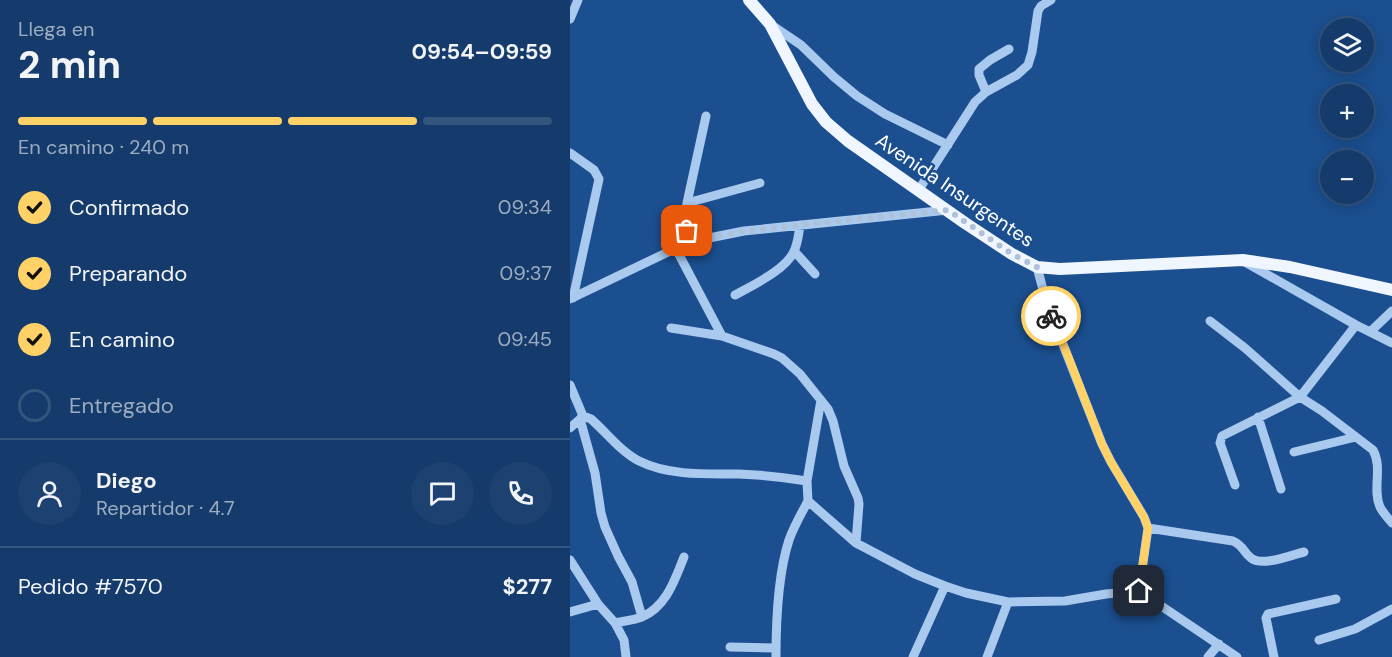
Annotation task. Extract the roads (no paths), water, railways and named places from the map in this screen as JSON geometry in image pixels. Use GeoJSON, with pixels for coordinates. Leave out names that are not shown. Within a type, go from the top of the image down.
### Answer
{"type":"FeatureCollection","features":[{"type":"Feature","properties":{"kind":"main road","name":"Avenida Insurgentes"},"geometry":{"type":"LineString","coordinates":[[749,0],[770,24],[802,87],[826,122],[848,141],[918,191],[1012,254],[1037,267],[1060,269],[1243,260],[1290,267],[1392,290]]}},
{"type":"Feature","properties":{"kind":"street"},"geometry":{"type":"LineString","coordinates":[[570,19],[578,0]]}},
{"type":"Feature","properties":{"kind":"street"},"geometry":{"type":"LineString","coordinates":[[918,191],[975,102],[986,92],[1017,75],[1028,64],[1038,11],[1041,6],[1051,0]]}},
{"type":"Feature","properties":{"kind":"street"},"geometry":{"type":"LineString","coordinates":[[770,24],[801,45],[857,96],[885,114],[948,145]]}},
{"type":"Feature","properties":{"kind":"street"},"geometry":{"type":"LineString","coordinates":[[986,92],[979,69],[1009,49]]}},
{"type":"Feature","properties":{"kind":"street"},"geometry":{"type":"LineString","coordinates":[[689,242],[686,224],[687,203],[706,116]]}},
{"type":"Feature","properties":{"kind":"street"},"geometry":{"type":"LineString","coordinates":[[570,153],[594,170],[599,179],[571,298]]}},
{"type":"Feature","properties":{"kind":"street"},"geometry":{"type":"LineString","coordinates":[[687,203],[760,183]]}},
{"type":"Feature","properties":{"kind":"street"},"geometry":{"type":"LineString","coordinates":[[571,298],[689,242],[744,231],[948,210]]}},
{"type":"Feature","properties":{"kind":"street"},"geometry":{"type":"LineString","coordinates":[[735,295],[771,275],[795,252],[800,225]]}},
{"type":"Feature","properties":{"kind":"street"},"geometry":{"type":"LineString","coordinates":[[675,247],[722,336]]}},
{"type":"Feature","properties":{"kind":"street"},"geometry":{"type":"LineString","coordinates":[[795,252],[814,274]]}},
{"type":"Feature","properties":{"kind":"street"},"geometry":{"type":"LineString","coordinates":[[1243,260],[1392,343]]}},
{"type":"Feature","properties":{"kind":"street"},"geometry":{"type":"LineString","coordinates":[[1037,267],[1046,301],[1102,444],[1148,528],[1139,591]]}},
{"type":"Feature","properties":{"kind":"street"},"geometry":{"type":"LineString","coordinates":[[1370,332],[1392,311]]}},
{"type":"Feature","properties":{"kind":"street"},"geometry":{"type":"LineString","coordinates":[[1210,321],[1264,363],[1300,397],[1373,450],[1377,457],[1378,500],[1381,509],[1392,523]]}},
{"type":"Feature","properties":{"kind":"street"},"geometry":{"type":"LineString","coordinates":[[1235,485],[1220,442],[1224,434],[1300,397],[1356,325]]}},
{"type":"Feature","properties":{"kind":"street"},"geometry":{"type":"LineString","coordinates":[[671,328],[722,336],[774,354],[800,374],[828,409],[833,421],[844,466],[858,498],[856,543]]}},
{"type":"Feature","properties":{"kind":"street"},"geometry":{"type":"LineString","coordinates":[[570,385],[582,417],[605,527],[632,582],[642,617]]}},
{"type":"Feature","properties":{"kind":"street"},"geometry":{"type":"LineString","coordinates":[[730,647],[776,653],[783,560],[808,501],[807,481],[821,400]]}},
{"type":"Feature","properties":{"kind":"street"},"geometry":{"type":"LineString","coordinates":[[582,417],[594,422],[631,456],[651,466],[694,474],[768,476],[807,481]]}},
{"type":"Feature","properties":{"kind":"street"},"geometry":{"type":"LineString","coordinates":[[570,428],[582,417]]}},
{"type":"Feature","properties":{"kind":"street"},"geometry":{"type":"LineString","coordinates":[[1258,417],[1281,489]]}},
{"type":"Feature","properties":{"kind":"street"},"geometry":{"type":"LineString","coordinates":[[1294,452],[1356,437]]}},
{"type":"Feature","properties":{"kind":"street"},"geometry":{"type":"LineString","coordinates":[[808,501],[856,543],[915,574],[945,586],[974,596],[1008,602],[1065,601],[1139,591],[1237,657]]}},
{"type":"Feature","properties":{"kind":"street"},"geometry":{"type":"LineString","coordinates":[[1148,528],[1233,541],[1240,544],[1250,558],[1258,561],[1268,561],[1304,552]]}},
{"type":"Feature","properties":{"kind":"street"},"geometry":{"type":"LineString","coordinates":[[615,623],[642,617],[655,609],[670,591],[684,556]]}},
{"type":"Feature","properties":{"kind":"street"},"geometry":{"type":"LineString","coordinates":[[570,560],[598,604],[615,623],[624,640],[626,657]]}},
{"type":"Feature","properties":{"kind":"street"},"geometry":{"type":"LineString","coordinates":[[913,657],[945,586]]}},
{"type":"Feature","properties":{"kind":"street"},"geometry":{"type":"LineString","coordinates":[[1274,657],[1266,618],[1268,614],[1336,599]]}},
{"type":"Feature","properties":{"kind":"street"},"geometry":{"type":"LineString","coordinates":[[987,657],[1008,602]]}},
{"type":"Feature","properties":{"kind":"street"},"geometry":{"type":"LineString","coordinates":[[570,612],[598,604]]}},
{"type":"Feature","properties":{"kind":"street"},"geometry":{"type":"LineString","coordinates":[[1319,640],[1355,628],[1392,609]]}},
{"type":"Feature","properties":{"kind":"street"},"geometry":{"type":"LineString","coordinates":[[1208,657],[1219,644]]}}]}
